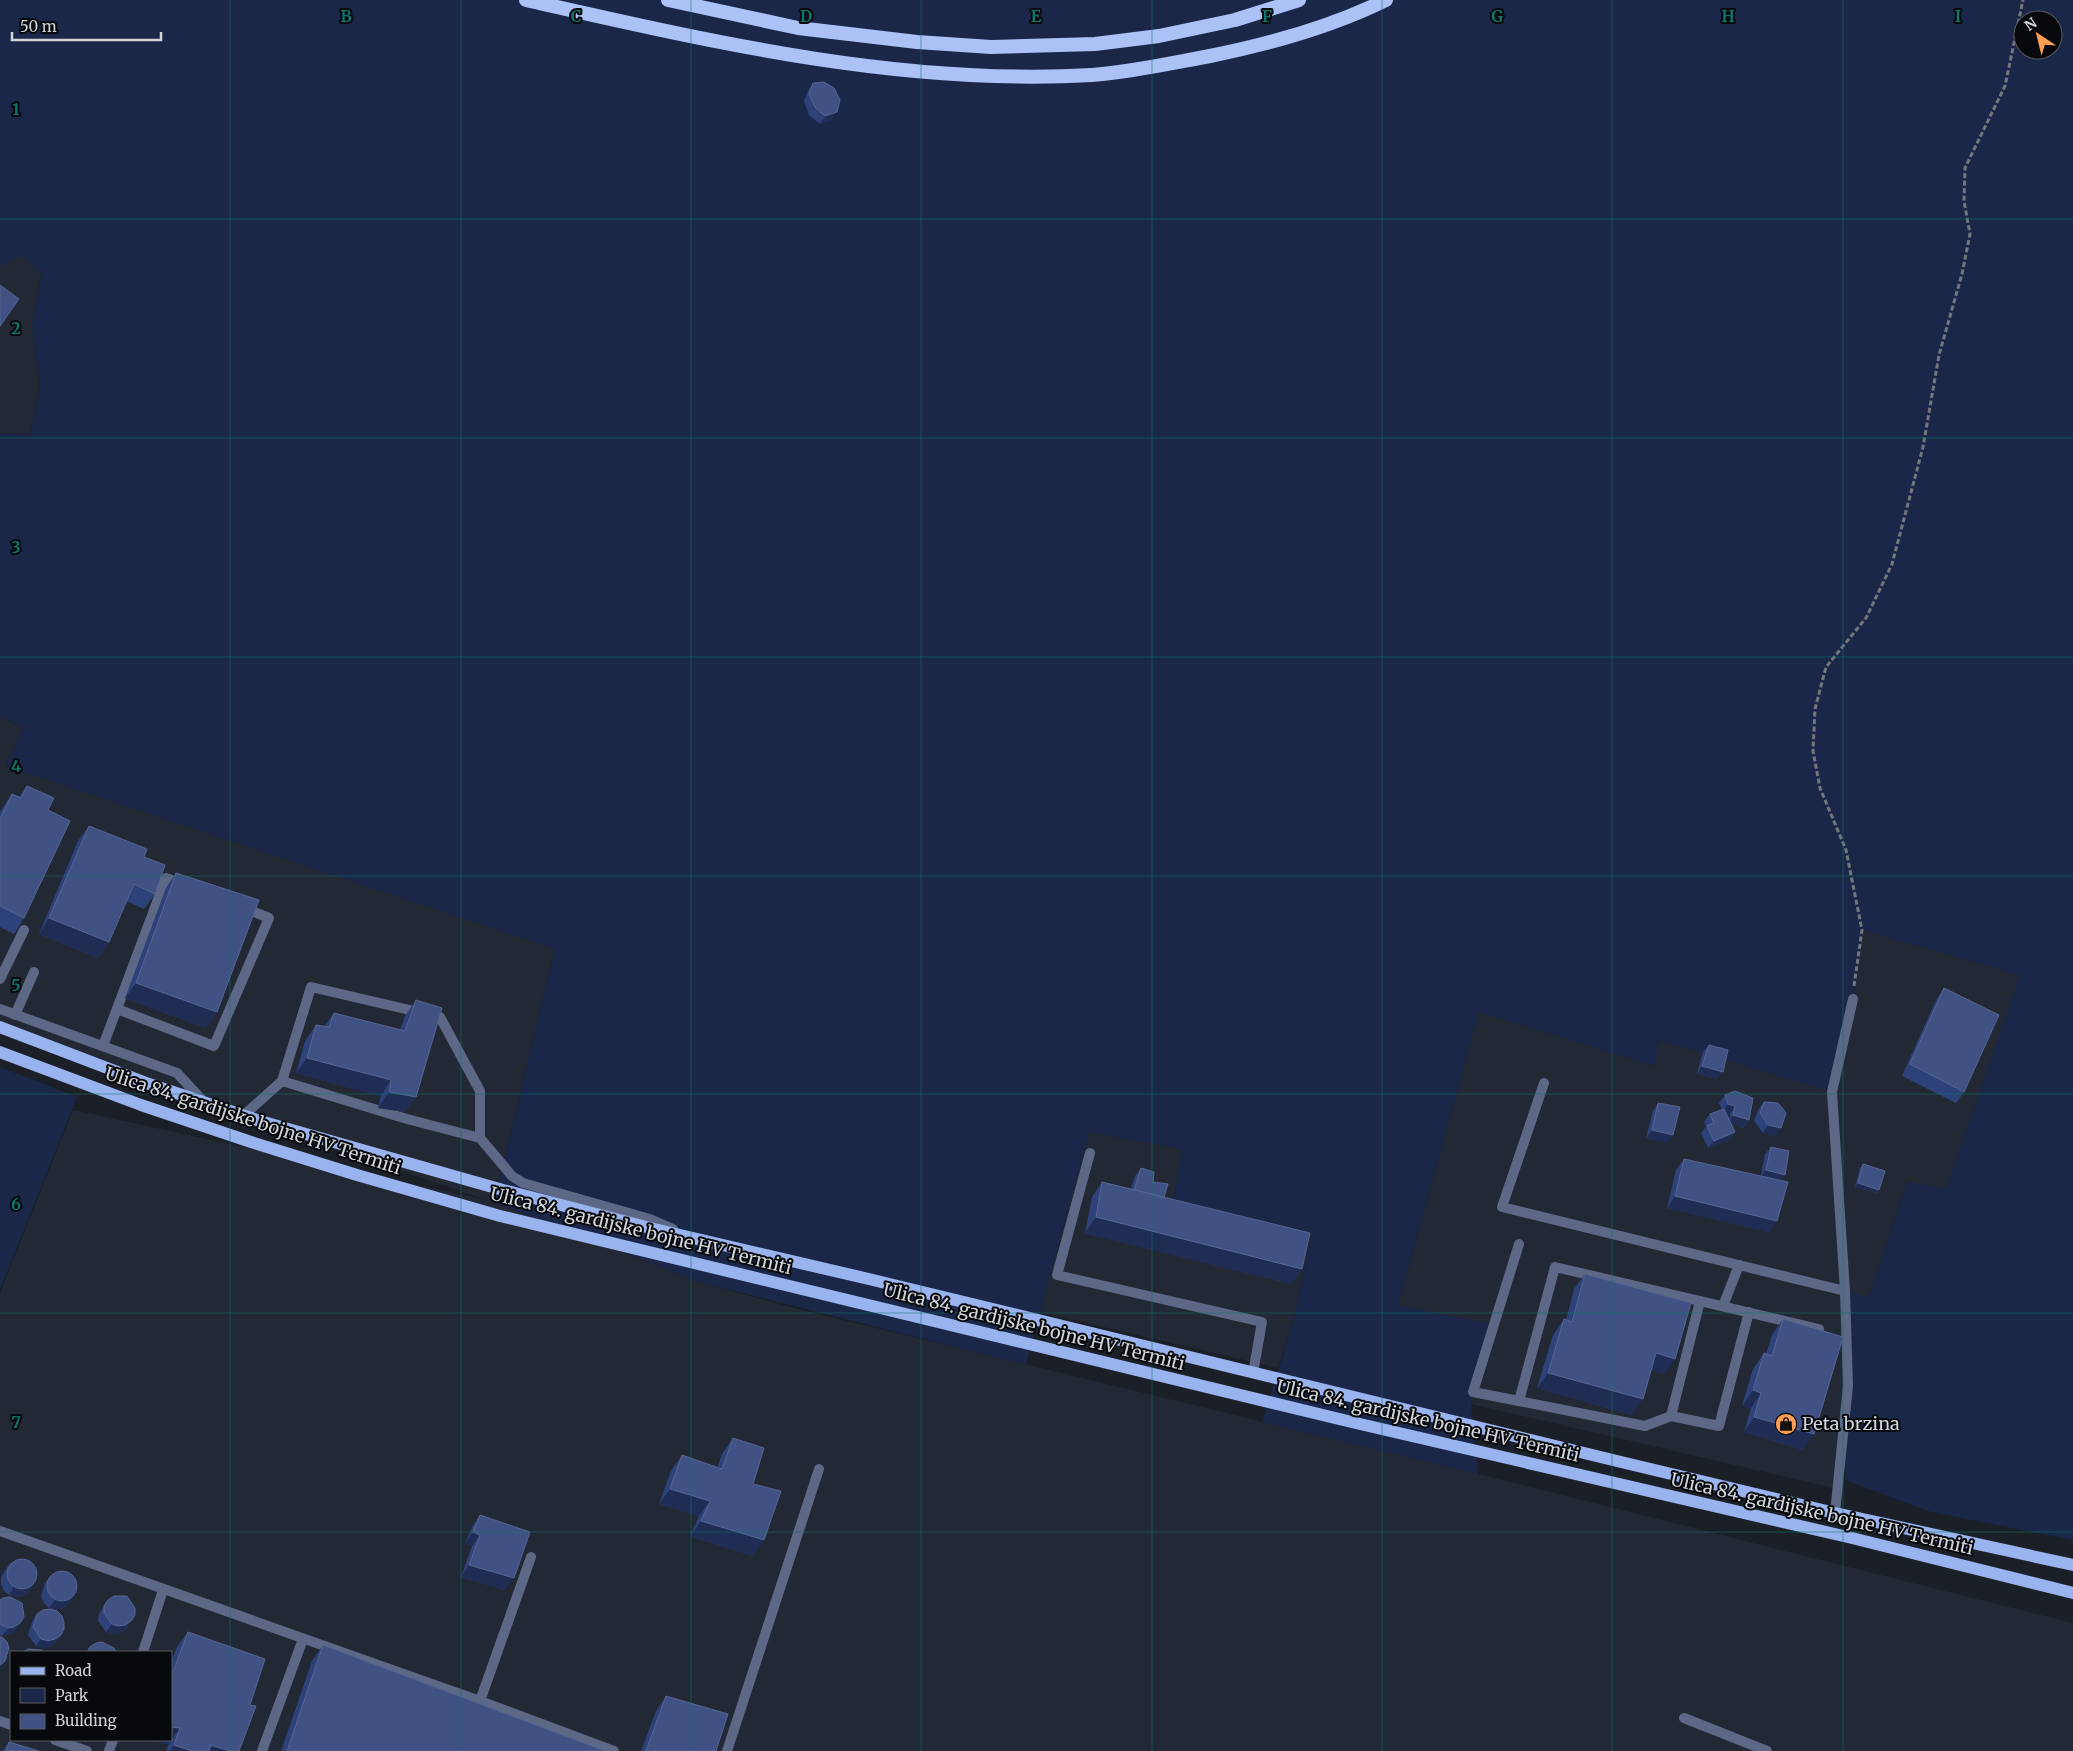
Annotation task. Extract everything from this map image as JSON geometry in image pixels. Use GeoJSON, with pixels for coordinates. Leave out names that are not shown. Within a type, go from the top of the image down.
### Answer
{"type":"FeatureCollection","features":[{"type":"Feature","properties":{"kind":"highway"},"geometry":{"type":"LineString","coordinates":[[526,0],[682,36],[788,56],[894,70],[1002,77],[1094,75],[1161,66],[1260,45],[1326,24],[1386,0]]}},
{"type":"Feature","properties":{"kind":"highway"},"geometry":{"type":"LineString","coordinates":[[668,0],[798,28],[917,42],[991,47],[1095,44],[1159,36],[1235,20],[1299,0]]}},
{"type":"Feature","properties":{"kind":"main road","name":"Ulica 84. gardijske bojne HV Termiti"},"geometry":{"type":"LineString","coordinates":[[0,1028],[149,1084],[243,1116],[359,1151],[503,1190],[692,1238],[1835,1513],[2073,1565]]}},
{"type":"Feature","properties":{"kind":"main road","name":"Ulica 84. gardijske bojne HV Termiti"},"geometry":{"type":"LineString","coordinates":[[0,1052],[141,1105],[251,1142],[500,1216],[1360,1424],[1852,1538],[2073,1593]]}},
{"type":"Feature","properties":{"kind":"street"},"geometry":{"type":"LineString","coordinates":[[103,1046],[166,878],[192,888]]}},
{"type":"Feature","properties":{"kind":"street"},"geometry":{"type":"LineString","coordinates":[[117,1009],[214,1046],[269,918],[235,904]]}},
{"type":"Feature","properties":{"kind":"street"},"geometry":{"type":"LineString","coordinates":[[0,979],[24,930]]}},
{"type":"Feature","properties":{"kind":"street"},"geometry":{"type":"LineString","coordinates":[[15,1015],[34,972]]}},
{"type":"Feature","properties":{"kind":"street"},"geometry":{"type":"LineString","coordinates":[[243,1116],[282,1081],[311,987],[440,1017],[480,1091],[480,1138]]}},
{"type":"Feature","properties":{"kind":"street"},"geometry":{"type":"LineString","coordinates":[[1835,1513],[1848,1386],[1845,1291],[1832,1092],[1853,999]]}},
{"type":"Feature","properties":{"kind":"street"},"geometry":{"type":"LineString","coordinates":[[0,1009],[177,1073],[204,1103]]}},
{"type":"Feature","properties":{"kind":"street"},"geometry":{"type":"LineString","coordinates":[[282,1081],[480,1138],[512,1176],[523,1182],[650,1219],[692,1238]]}},
{"type":"Feature","properties":{"kind":"street"},"geometry":{"type":"LineString","coordinates":[[1544,1082],[1502,1207],[1845,1291]]}},
{"type":"Feature","properties":{"kind":"street"},"geometry":{"type":"LineString","coordinates":[[1090,1153],[1057,1275],[1262,1322],[1253,1373]]}},
{"type":"Feature","properties":{"kind":"street"},"geometry":{"type":"LineString","coordinates":[[1519,1244],[1473,1392],[1645,1426],[1671,1416],[1719,1426],[1749,1312]]}},
{"type":"Feature","properties":{"kind":"street"},"geometry":{"type":"LineString","coordinates":[[1722,1306],[1739,1265]]}},
{"type":"Feature","properties":{"kind":"street"},"geometry":{"type":"LineString","coordinates":[[1519,1401],[1555,1267],[1819,1329]]}},
{"type":"Feature","properties":{"kind":"street"},"geometry":{"type":"LineString","coordinates":[[1671,1416],[1700,1300]]}},
{"type":"Feature","properties":{"kind":"street"},"geometry":{"type":"LineString","coordinates":[[727,1751],[819,1470]]}},
{"type":"Feature","properties":{"kind":"street"},"geometry":{"type":"LineString","coordinates":[[0,1531],[480,1701],[614,1751]]}},
{"type":"Feature","properties":{"kind":"street"},"geometry":{"type":"LineString","coordinates":[[480,1701],[531,1557]]}},
{"type":"Feature","properties":{"kind":"street"},"geometry":{"type":"LineString","coordinates":[[142,1651],[164,1590]]}},
{"type":"Feature","properties":{"kind":"street"},"geometry":{"type":"LineString","coordinates":[[262,1751],[302,1639]]}},
{"type":"Feature","properties":{"kind":"street"},"geometry":{"type":"LineString","coordinates":[[1684,1718],[1767,1751]]}},
{"type":"Feature","properties":{"kind":"street"},"geometry":{"type":"LineString","coordinates":[[58,1741],[87,1751]]}},
{"type":"Feature","properties":{"kind":"path"},"geometry":{"type":"LineString","coordinates":[[1853,999],[1862,930],[1846,850],[1820,788],[1813,751],[1815,708],[1826,667],[1866,618],[1892,564],[1923,447],[1939,355],[1962,274],[1970,234],[1964,201],[1965,168],[2005,86],[2022,0]]}},
{"type":"Feature","properties":{"kind":"shaded area"},"geometry":{"type":"Polygon","coordinates":[[[22,255],[41,274],[32,327],[40,386],[30,435],[0,433],[0,266],[22,255]]]}},
{"type":"Feature","properties":{"kind":"shaded area"},"geometry":{"type":"Polygon","coordinates":[[[0,716],[23,728],[6,766],[555,949],[494,1202],[699,1282],[798,1309],[1478,1474],[2073,1623],[2073,1751],[0,1751],[0,1293],[73,1110],[487,1200],[0,1035],[0,716]]]}},
{"type":"Feature","properties":{"kind":"shaded area"},"geometry":{"type":"Polygon","coordinates":[[[1862,930],[2021,975],[1946,1190],[1907,1182],[1869,1298],[1845,1291],[1848,1386],[1838,1489],[1471,1404],[1489,1325],[1398,1305],[1479,1011],[1654,1066],[1659,1040],[1723,1058],[1853,999],[1862,930]]]}},
{"type":"Feature","properties":{"kind":"shaded area"},"geometry":{"type":"Polygon","coordinates":[[[1089,1132],[1183,1149],[1173,1202],[1312,1233],[1294,1319],[1278,1368],[1040,1312],[1089,1132]]]}},
{"type":"Feature","properties":{"kind":"green space"},"geometry":{"type":"Polygon","coordinates":[[[0,0],[2073,0],[2073,1540],[1931,1512],[1845,1480],[1848,1386],[1845,1291],[1869,1297],[1907,1182],[1946,1189],[2020,975],[1862,930],[1853,999],[1832,1092],[1659,1040],[1655,1066],[1479,1012],[1398,1305],[1489,1324],[1471,1404],[1478,1474],[1262,1422],[1294,1319],[1312,1234],[1173,1202],[1182,1149],[1089,1132],[1026,1365],[699,1282],[494,1202],[555,949],[6,766],[23,728],[0,716],[0,433],[30,435],[40,386],[32,327],[41,274],[22,255],[0,266],[0,0]]]}},
{"type":"Feature","properties":{"kind":"green space"},"geometry":{"type":"Polygon","coordinates":[[[0,1067],[77,1097],[0,1290],[0,1067]]]}},
{"type":"Feature","properties":{"kind":"building"},"geometry":{"type":"Polygon","coordinates":[[[824,82],[834,88],[840,100],[837,112],[825,116],[815,107],[809,94],[813,83],[824,82]]]}},
{"type":"Feature","properties":{"kind":"building"},"geometry":{"type":"Polygon","coordinates":[[[0,285],[19,299],[0,326],[0,285]]]}},
{"type":"Feature","properties":{"kind":"building"},"geometry":{"type":"Polygon","coordinates":[[[27,786],[54,798],[48,810],[70,821],[24,918],[0,906],[0,819],[12,794],[21,798],[27,786]]]}},
{"type":"Feature","properties":{"kind":"building"},"geometry":{"type":"Polygon","coordinates":[[[89,826],[147,849],[144,857],[165,865],[155,894],[134,884],[109,942],[49,918],[89,826]]]}},
{"type":"Feature","properties":{"kind":"building"},"geometry":{"type":"Polygon","coordinates":[[[176,873],[259,900],[217,1012],[136,983],[176,873]]]}},
{"type":"Feature","properties":{"kind":"building"},"geometry":{"type":"Polygon","coordinates":[[[1944,988],[1999,1015],[1964,1092],[1910,1064],[1944,988]]]}},
{"type":"Feature","properties":{"kind":"building"},"geometry":{"type":"Polygon","coordinates":[[[416,1000],[442,1008],[416,1097],[389,1092],[391,1080],[307,1058],[316,1025],[329,1027],[334,1013],[405,1031],[416,1000]]]}},
{"type":"Feature","properties":{"kind":"building"},"geometry":{"type":"Polygon","coordinates":[[[1709,1045],[1728,1050],[1723,1072],[1702,1066],[1709,1045]]]}},
{"type":"Feature","properties":{"kind":"building"},"geometry":{"type":"Polygon","coordinates":[[[1735,1091],[1753,1098],[1749,1120],[1733,1115],[1735,1106],[1728,1104],[1725,1095],[1735,1091]]]}},
{"type":"Feature","properties":{"kind":"building"},"geometry":{"type":"Polygon","coordinates":[[[1764,1102],[1778,1103],[1786,1113],[1781,1128],[1768,1125],[1760,1113],[1764,1102]]]}},
{"type":"Feature","properties":{"kind":"building"},"geometry":{"type":"Polygon","coordinates":[[[1658,1103],[1680,1107],[1673,1135],[1652,1130],[1658,1103]]]}},
{"type":"Feature","properties":{"kind":"building"},"geometry":{"type":"Polygon","coordinates":[[[1724,1109],[1735,1132],[1714,1141],[1707,1126],[1714,1123],[1710,1114],[1724,1109]]]}},
{"type":"Feature","properties":{"kind":"building"},"geometry":{"type":"Polygon","coordinates":[[[1771,1147],[1789,1151],[1785,1175],[1766,1170],[1771,1147]]]}},
{"type":"Feature","properties":{"kind":"building"},"geometry":{"type":"Polygon","coordinates":[[[1684,1159],[1788,1182],[1777,1221],[1675,1196],[1684,1159]]]}},
{"type":"Feature","properties":{"kind":"building"},"geometry":{"type":"Polygon","coordinates":[[[1863,1164],[1885,1171],[1879,1190],[1858,1183],[1863,1164]]]}},
{"type":"Feature","properties":{"kind":"building"},"geometry":{"type":"Polygon","coordinates":[[[1141,1168],[1154,1172],[1153,1182],[1168,1184],[1164,1197],[1134,1190],[1141,1168]]]}},
{"type":"Feature","properties":{"kind":"building"},"geometry":{"type":"Polygon","coordinates":[[[1102,1182],[1310,1233],[1302,1269],[1096,1217],[1102,1182]]]}},
{"type":"Feature","properties":{"kind":"building"},"geometry":{"type":"Polygon","coordinates":[[[1585,1274],[1691,1303],[1675,1359],[1656,1353],[1643,1399],[1548,1373],[1564,1319],[1572,1322],[1585,1274]]]}},
{"type":"Feature","properties":{"kind":"building"},"geometry":{"type":"Polygon","coordinates":[[[1783,1319],[1843,1337],[1814,1434],[1754,1417],[1761,1393],[1753,1390],[1764,1353],[1772,1356],[1783,1319]]]}},
{"type":"Feature","properties":{"kind":"building"},"geometry":{"type":"Polygon","coordinates":[[[733,1438],[764,1448],[753,1484],[781,1491],[764,1540],[701,1521],[710,1501],[670,1489],[682,1455],[722,1469],[733,1438]]]}},
{"type":"Feature","properties":{"kind":"building"},"geometry":{"type":"Polygon","coordinates":[[[480,1515],[530,1532],[514,1578],[469,1565],[480,1535],[473,1532],[480,1515]]]}},
{"type":"Feature","properties":{"kind":"building"},"geometry":{"type":"Polygon","coordinates":[[[22,1559],[33,1563],[37,1574],[33,1585],[22,1589],[11,1585],[7,1574],[11,1563],[22,1559]]]}},
{"type":"Feature","properties":{"kind":"building"},"geometry":{"type":"Polygon","coordinates":[[[62,1571],[73,1575],[77,1586],[73,1597],[62,1601],[51,1597],[47,1586],[51,1575],[62,1571]]]}},
{"type":"Feature","properties":{"kind":"building"},"geometry":{"type":"Polygon","coordinates":[[[114,1596],[127,1596],[135,1608],[135,1615],[125,1625],[118,1626],[112,1624],[104,1613],[104,1606],[114,1596]]]}},
{"type":"Feature","properties":{"kind":"building"},"geometry":{"type":"Polygon","coordinates":[[[10,1597],[22,1603],[24,1617],[20,1623],[8,1628],[0,1624],[0,1600],[10,1597]]]}},
{"type":"Feature","properties":{"kind":"building"},"geometry":{"type":"Polygon","coordinates":[[[43,1610],[57,1611],[62,1616],[64,1629],[61,1635],[48,1641],[41,1639],[33,1627],[37,1614],[43,1610]]]}},
{"type":"Feature","properties":{"kind":"building"},"geometry":{"type":"Polygon","coordinates":[[[188,1632],[265,1659],[250,1705],[256,1706],[239,1751],[230,1751],[211,1745],[209,1751],[192,1751],[174,1745],[180,1728],[172,1727],[172,1674],[188,1632]]]}},
{"type":"Feature","properties":{"kind":"building"},"geometry":{"type":"Polygon","coordinates":[[[0,1637],[7,1642],[9,1648],[5,1661],[0,1665],[0,1637]]]}},
{"type":"Feature","properties":{"kind":"building"},"geometry":{"type":"Polygon","coordinates":[[[102,1642],[114,1648],[116,1651],[88,1651],[96,1643],[102,1642]]]}},
{"type":"Feature","properties":{"kind":"building"},"geometry":{"type":"Polygon","coordinates":[[[323,1645],[605,1751],[287,1751],[323,1645]]]}},
{"type":"Feature","properties":{"kind":"building"},"geometry":{"type":"Polygon","coordinates":[[[28,1649],[43,1651],[25,1651],[28,1649]]]}},
{"type":"Feature","properties":{"kind":"building"},"geometry":{"type":"Polygon","coordinates":[[[666,1696],[728,1714],[716,1751],[646,1751],[666,1696]]]}},
{"type":"Feature","properties":{"kind":"building"},"geometry":{"type":"Polygon","coordinates":[[[9,1742],[39,1751],[6,1751],[9,1742]]]}},
{"type":"Feature","properties":{"kind":"place","name":"Peta brzina"},"geometry":{"type":"Point","coordinates":[1786,1424]}}]}
